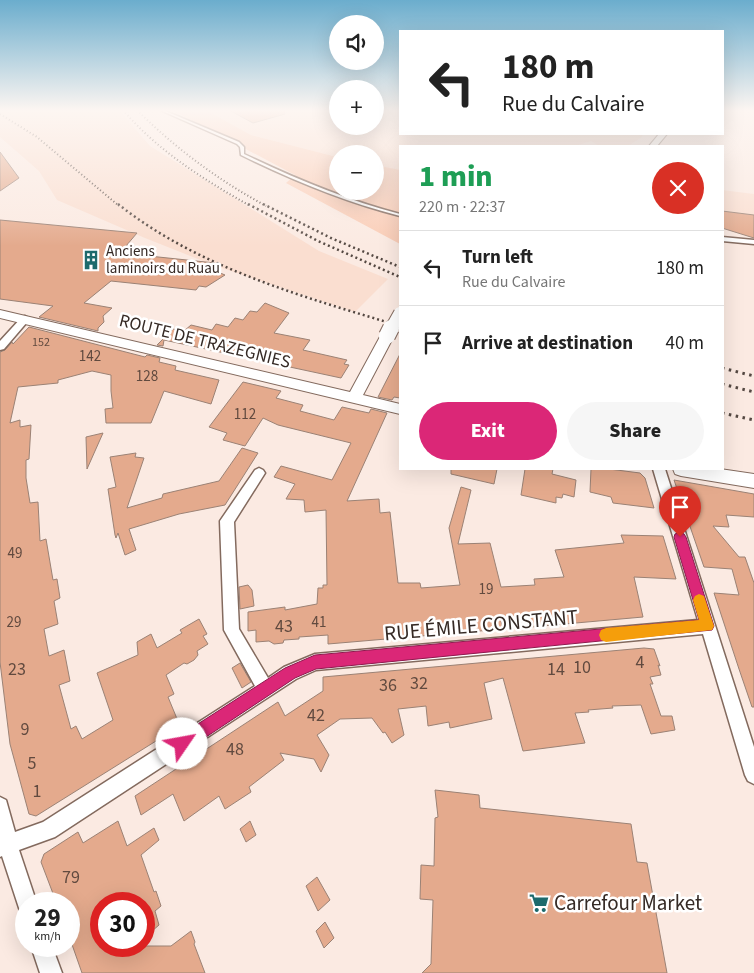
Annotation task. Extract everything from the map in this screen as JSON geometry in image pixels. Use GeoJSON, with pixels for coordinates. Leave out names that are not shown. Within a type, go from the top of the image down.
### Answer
{"type":"FeatureCollection","features":[{"type":"Feature","properties":{"kind":"main road","name":"ROUTE DE TRAZEGNIES"},"geometry":{"type":"LineString","coordinates":[[0,314],[399,409]]}},
{"type":"Feature","properties":{"kind":"main road"},"geometry":{"type":"LineString","coordinates":[[354,398],[399,315]]}},
{"type":"Feature","properties":{"kind":"main road"},"geometry":{"type":"LineString","coordinates":[[687,470],[754,481]]}},
{"type":"Feature","properties":{"kind":"street"},"geometry":{"type":"LineString","coordinates":[[724,239],[754,242]]}},
{"type":"Feature","properties":{"kind":"street"},"geometry":{"type":"LineString","coordinates":[[0,347],[25,319]]}},
{"type":"Feature","properties":{"kind":"street"},"geometry":{"type":"LineString","coordinates":[[659,470],[754,775]]}},
{"type":"Feature","properties":{"kind":"street"},"geometry":{"type":"LineString","coordinates":[[259,473],[226,521],[232,630],[266,690]]}},
{"type":"Feature","properties":{"kind":"street","name":"RUE ÉMILE CONSTANT"},"geometry":{"type":"LineString","coordinates":[[4,846],[48,830],[290,673],[315,662],[707,626]]}},
{"type":"Feature","properties":{"kind":"street"},"geometry":{"type":"LineString","coordinates":[[0,806],[4,846],[22,892]]}},
{"type":"Feature","properties":{"kind":"street"},"geometry":{"type":"LineString","coordinates":[[46,957],[51,973]]}},
{"type":"Feature","properties":{"kind":"lane"},"geometry":{"type":"LineString","coordinates":[[245,155],[296,180],[354,202],[399,215]]}},
{"type":"Feature","properties":{"kind":"shaded area"},"geometry":{"type":"Polygon","coordinates":[[[21,155],[165,155],[319,251],[388,279],[355,312],[213,265],[57,200],[39,171],[21,155]]]}},
{"type":"Feature","properties":{"kind":"shaded area"},"geometry":{"type":"Polygon","coordinates":[[[258,155],[329,155],[329,200],[384,200],[384,167],[399,170],[399,243],[286,183],[295,175],[258,155]]]}},
{"type":"Feature","properties":{"kind":"shaded area"},"geometry":{"type":"Polygon","coordinates":[[[384,155],[399,155],[399,171],[384,167],[384,155]]]}},
{"type":"Feature","properties":{"kind":"shaded area"},"geometry":{"type":"Polygon","coordinates":[[[724,190],[754,194],[754,224],[724,220],[724,190]]]}},
{"type":"Feature","properties":{"kind":"building"},"geometry":{"type":"Polygon","coordinates":[[[0,155],[2,155],[19,178],[0,191],[0,155]]]}},
{"type":"Feature","properties":{"kind":"building"},"geometry":{"type":"Polygon","coordinates":[[[724,211],[754,215],[754,238],[724,229],[724,211]]]}},
{"type":"Feature","properties":{"kind":"building","name":"Anciens laminoirs du Ruau"},"geometry":{"type":"Polygon","coordinates":[[[0,220],[137,233],[126,246],[155,249],[149,256],[215,263],[211,269],[225,275],[206,287],[199,286],[196,290],[111,281],[84,303],[112,308],[103,316],[104,322],[98,328],[98,331],[39,317],[53,306],[0,299],[0,220]]]}},
{"type":"Feature","properties":{"kind":"building"},"geometry":{"type":"Polygon","coordinates":[[[265,303],[289,313],[274,333],[310,340],[303,350],[347,360],[344,364],[349,365],[341,378],[164,340],[163,346],[157,345],[173,329],[184,331],[191,325],[212,330],[216,324],[228,327],[235,318],[243,320],[250,311],[257,312],[265,303]]]}},
{"type":"Feature","properties":{"kind":"building"},"geometry":{"type":"Polygon","coordinates":[[[29,327],[145,357],[147,355],[160,358],[159,362],[176,366],[175,370],[219,380],[211,404],[164,391],[151,423],[106,423],[105,409],[113,408],[111,375],[92,371],[58,380],[58,383],[18,387],[10,423],[20,420],[20,427],[31,425],[29,459],[26,460],[26,478],[30,503],[38,502],[40,541],[46,539],[53,580],[57,579],[60,598],[54,601],[58,624],[44,629],[49,656],[64,650],[70,681],[59,685],[71,729],[76,726],[82,739],[113,720],[97,673],[138,655],[137,642],[151,634],[157,648],[182,633],[180,630],[199,619],[207,634],[203,636],[208,644],[197,651],[198,655],[194,660],[187,664],[184,663],[166,675],[174,694],[168,697],[180,726],[36,816],[29,814],[10,744],[0,662],[0,352],[5,350],[12,342],[13,344],[29,327]]]}},
{"type":"Feature","properties":{"kind":"building"},"geometry":{"type":"Polygon","coordinates":[[[399,356],[399,398],[394,397],[392,400],[378,397],[399,356]]]}},
{"type":"Feature","properties":{"kind":"building"},"geometry":{"type":"Polygon","coordinates":[[[243,382],[281,391],[276,398],[303,405],[300,411],[334,420],[342,407],[369,413],[371,409],[387,413],[347,501],[379,499],[380,513],[390,512],[398,583],[420,583],[421,588],[460,585],[449,528],[461,487],[471,490],[458,544],[490,543],[501,587],[535,585],[534,579],[564,577],[555,550],[624,543],[621,535],[663,536],[676,579],[634,577],[643,617],[531,627],[529,619],[501,621],[503,629],[328,644],[328,635],[299,637],[299,639],[284,640],[283,643],[274,644],[269,641],[256,642],[256,630],[248,631],[248,612],[285,607],[285,610],[317,604],[318,588],[323,588],[323,585],[327,585],[326,510],[305,512],[304,500],[286,499],[295,484],[274,477],[281,466],[332,480],[351,443],[278,425],[263,418],[245,446],[223,440],[227,433],[209,427],[243,382]]]}},
{"type":"Feature","properties":{"kind":"building"},"geometry":{"type":"Polygon","coordinates":[[[103,433],[87,469],[86,437],[103,433]]]}},
{"type":"Feature","properties":{"kind":"building"},"geometry":{"type":"Polygon","coordinates":[[[242,448],[258,453],[225,505],[179,514],[129,529],[136,550],[125,555],[118,533],[116,538],[115,535],[108,489],[116,487],[110,457],[136,453],[135,457],[144,458],[127,508],[162,498],[163,494],[219,481],[242,448]]]}},
{"type":"Feature","properties":{"kind":"building"},"geometry":{"type":"Polygon","coordinates":[[[451,470],[497,470],[494,484],[451,474],[451,470]]]}},
{"type":"Feature","properties":{"kind":"building"},"geometry":{"type":"Polygon","coordinates":[[[525,470],[553,470],[552,474],[576,480],[574,497],[563,494],[562,498],[556,497],[556,503],[521,495],[525,470]]]}},
{"type":"Feature","properties":{"kind":"building"},"geometry":{"type":"Polygon","coordinates":[[[591,470],[617,470],[640,473],[645,478],[654,508],[613,503],[611,497],[590,492],[591,470]]]}},
{"type":"Feature","properties":{"kind":"building"},"geometry":{"type":"Polygon","coordinates":[[[674,480],[754,494],[754,517],[726,515],[729,527],[713,526],[739,557],[745,557],[754,583],[754,707],[752,707],[714,593],[739,595],[732,569],[704,567],[674,480]]]}},
{"type":"Feature","properties":{"kind":"building"},"geometry":{"type":"Polygon","coordinates":[[[248,585],[252,590],[254,606],[240,609],[239,587],[248,585]]]}},
{"type":"Feature","properties":{"kind":"building"},"geometry":{"type":"Polygon","coordinates":[[[644,648],[654,649],[661,675],[650,677],[653,684],[650,684],[661,716],[672,716],[675,730],[651,734],[641,705],[612,706],[613,708],[575,713],[585,743],[523,751],[503,678],[484,683],[492,719],[450,728],[449,722],[428,726],[426,706],[398,709],[404,735],[392,743],[372,718],[340,719],[317,735],[329,755],[321,772],[314,759],[280,753],[284,760],[249,787],[251,792],[225,809],[219,796],[184,821],[173,794],[141,815],[135,796],[278,702],[285,716],[323,691],[323,677],[644,648]]]}},
{"type":"Feature","properties":{"kind":"building"},"geometry":{"type":"Polygon","coordinates":[[[240,663],[251,682],[242,688],[232,668],[240,663]]]}},
{"type":"Feature","properties":{"kind":"building","name":"Carrefour Market"},"geometry":{"type":"Polygon","coordinates":[[[435,790],[479,795],[480,808],[631,824],[637,862],[647,863],[667,973],[422,973],[431,964],[433,900],[420,899],[421,865],[434,866],[435,818],[438,817],[435,790]]]}},
{"type":"Feature","properties":{"kind":"building"},"geometry":{"type":"Polygon","coordinates":[[[118,821],[127,846],[154,828],[159,840],[141,855],[154,892],[90,892],[90,957],[155,957],[155,946],[171,946],[191,931],[205,973],[82,973],[76,957],[80,957],[80,892],[52,892],[41,862],[44,854],[78,832],[83,843],[118,821]]]}},
{"type":"Feature","properties":{"kind":"building"},"geometry":{"type":"Polygon","coordinates":[[[250,821],[256,835],[246,842],[240,829],[250,821]]]}},
{"type":"Feature","properties":{"kind":"building"},"geometry":{"type":"Polygon","coordinates":[[[317,877],[330,900],[318,911],[306,886],[317,877]]]}},
{"type":"Feature","properties":{"kind":"building"},"geometry":{"type":"Polygon","coordinates":[[[156,891],[161,906],[155,911],[154,892],[156,891]]]}},
{"type":"Feature","properties":{"kind":"building"},"geometry":{"type":"Polygon","coordinates":[[[155,911],[159,925],[155,928],[155,911]]]}},
{"type":"Feature","properties":{"kind":"building"},"geometry":{"type":"Polygon","coordinates":[[[325,922],[334,938],[324,948],[316,931],[325,922]]]}},
{"type":"Feature","properties":{"kind":"railway"},"geometry":{"type":"LineString","coordinates":[[59,155],[119,206]]}},
{"type":"Feature","properties":{"kind":"railway"},"geometry":{"type":"LineString","coordinates":[[172,155],[250,206]]}},
{"type":"Feature","properties":{"kind":"railway"},"geometry":{"type":"LineString","coordinates":[[190,155],[231,185],[266,206]]}},
{"type":"Feature","properties":{"kind":"railway"},"geometry":{"type":"LineString","coordinates":[[118,204],[182,246],[217,263],[290,292],[399,326]]}},
{"type":"Feature","properties":{"kind":"railway"},"geometry":{"type":"LineString","coordinates":[[248,204],[318,241],[399,277]]}},
{"type":"Feature","properties":{"kind":"railway"},"geometry":{"type":"LineString","coordinates":[[263,204],[331,238],[399,267]]}},
{"type":"Feature","properties":{"kind":"railway"},"geometry":{"type":"LineString","coordinates":[[724,368],[754,376]]}},
{"type":"Feature","properties":{"kind":"railway"},"geometry":{"type":"LineString","coordinates":[[724,384],[754,392]]}},
{"type":"Feature","properties":{"kind":"railway"},"geometry":{"type":"LineString","coordinates":[[724,413],[754,420]]}},
{"type":"Feature","properties":{"kind":"slow traffic"},"geometry":{"type":"LineString","coordinates":[[606,635],[707,626],[699,600]]}},
{"type":"Feature","properties":{"kind":"place","name":"Anciens laminoirs du Ruau"},"geometry":{"type":"Point","coordinates":[91,260]}},
{"type":"Feature","properties":{"kind":"place","name":"Carrefour Market"},"geometry":{"type":"Point","coordinates":[539,903]}},
{"type":"Feature","properties":{"kind":"route"},"geometry":{"type":"LineString","coordinates":[[182,744],[290,673],[315,662],[707,626],[680,537]]}}]}
